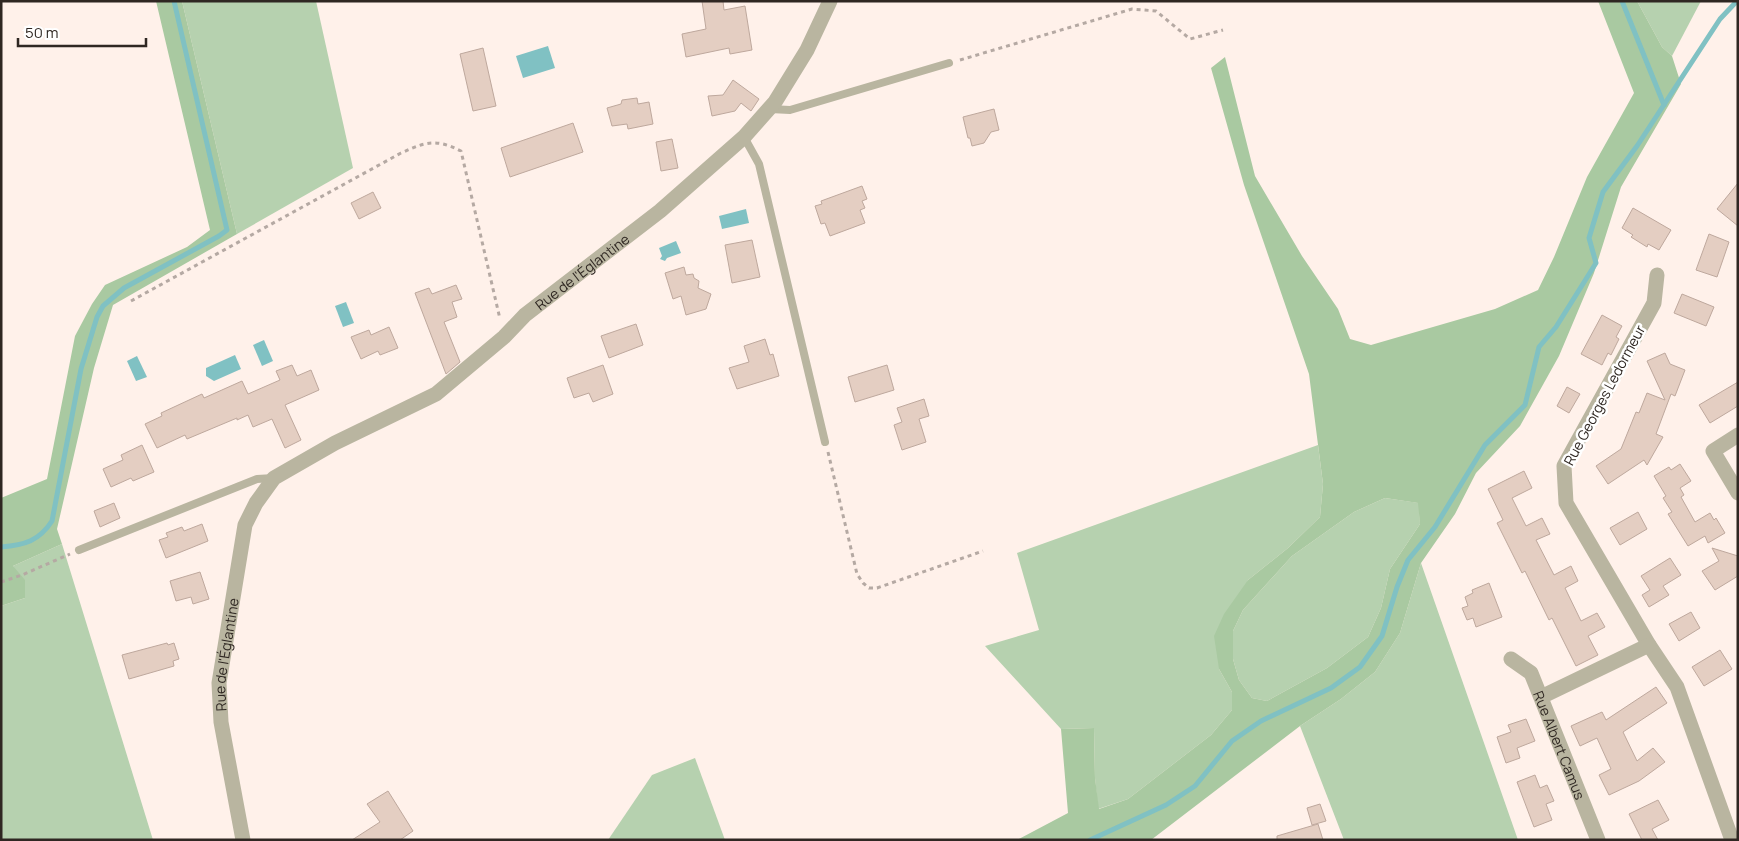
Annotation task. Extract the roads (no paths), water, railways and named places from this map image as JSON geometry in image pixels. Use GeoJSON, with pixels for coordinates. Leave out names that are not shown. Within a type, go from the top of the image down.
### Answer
{"type":"FeatureCollection","features":[{"type":"Feature","properties":{"kind":"street","name":"Rue de l'Églantine"},"geometry":{"type":"LineString","coordinates":[[243,840],[221,722],[219,682],[245,524],[256,503],[274,478],[334,443],[436,394],[504,337],[525,315],[660,211],[744,137],[770,109],[807,50],[830,1]]}},
{"type":"Feature","properties":{"kind":"street","name":"Rue Georges Ledormeur"},"geometry":{"type":"LineString","coordinates":[[1657,275],[1654,303],[1564,466],[1566,503],[1649,645],[1677,687],[1732,840]]}},
{"type":"Feature","properties":{"kind":"street"},"geometry":{"type":"LineString","coordinates":[[1738,436],[1713,451],[1738,493]]}},
{"type":"Feature","properties":{"kind":"street"},"geometry":{"type":"LineString","coordinates":[[1541,697],[1649,645]]}},
{"type":"Feature","properties":{"kind":"street","name":"Rue Albert Camus"},"geometry":{"type":"LineString","coordinates":[[1511,658],[1532,673],[1598,840]]}},
{"type":"Feature","properties":{"kind":"lane"},"geometry":{"type":"LineString","coordinates":[[770,109],[790,110],[950,63]]}},
{"type":"Feature","properties":{"kind":"lane"},"geometry":{"type":"LineString","coordinates":[[744,137],[759,164],[826,442]]}},
{"type":"Feature","properties":{"kind":"lane","name":"Rue de l'Églantine"},"geometry":{"type":"LineString","coordinates":[[80,550],[257,479],[274,478]]}},
{"type":"Feature","properties":{"kind":"water"},"geometry":{"type":"Polygon","coordinates":[[[548,46],[555,68],[523,78],[516,56],[548,46]]]}},
{"type":"Feature","properties":{"kind":"water"},"geometry":{"type":"Polygon","coordinates":[[[746,209],[749,223],[722,229],[719,216],[746,209]]]}},
{"type":"Feature","properties":{"kind":"water"},"geometry":{"type":"Polygon","coordinates":[[[676,241],[681,253],[667,258],[665,261],[660,259],[662,256],[659,248],[676,241]]]}},
{"type":"Feature","properties":{"kind":"water"},"geometry":{"type":"Polygon","coordinates":[[[346,302],[354,323],[343,327],[335,306],[346,302]]]}},
{"type":"Feature","properties":{"kind":"water"},"geometry":{"type":"Polygon","coordinates":[[[264,340],[273,361],[262,366],[253,345],[264,340]]]}},
{"type":"Feature","properties":{"kind":"water"},"geometry":{"type":"Polygon","coordinates":[[[235,355],[241,369],[214,381],[206,376],[206,368],[235,355]]]}},
{"type":"Feature","properties":{"kind":"water"},"geometry":{"type":"Polygon","coordinates":[[[137,356],[147,377],[136,381],[127,361],[137,356]]]}},
{"type":"Feature","properties":{"kind":"waterway"},"geometry":{"type":"LineString","coordinates":[[1,547],[31,541],[42,533],[52,521],[81,369],[97,317],[103,306],[124,288],[227,230],[174,1]]}},
{"type":"Feature","properties":{"kind":"waterway"},"geometry":{"type":"LineString","coordinates":[[1622,1],[1664,105]]}},
{"type":"Feature","properties":{"kind":"waterway"},"geometry":{"type":"LineString","coordinates":[[1090,840],[1166,805],[1195,786],[1232,741],[1261,721],[1331,688],[1360,667],[1382,636],[1397,587],[1408,560],[1435,527],[1485,445],[1525,405],[1539,347],[1556,327],[1596,263],[1589,238],[1603,192],[1637,146],[1720,19],[1737,1]]}}]}
